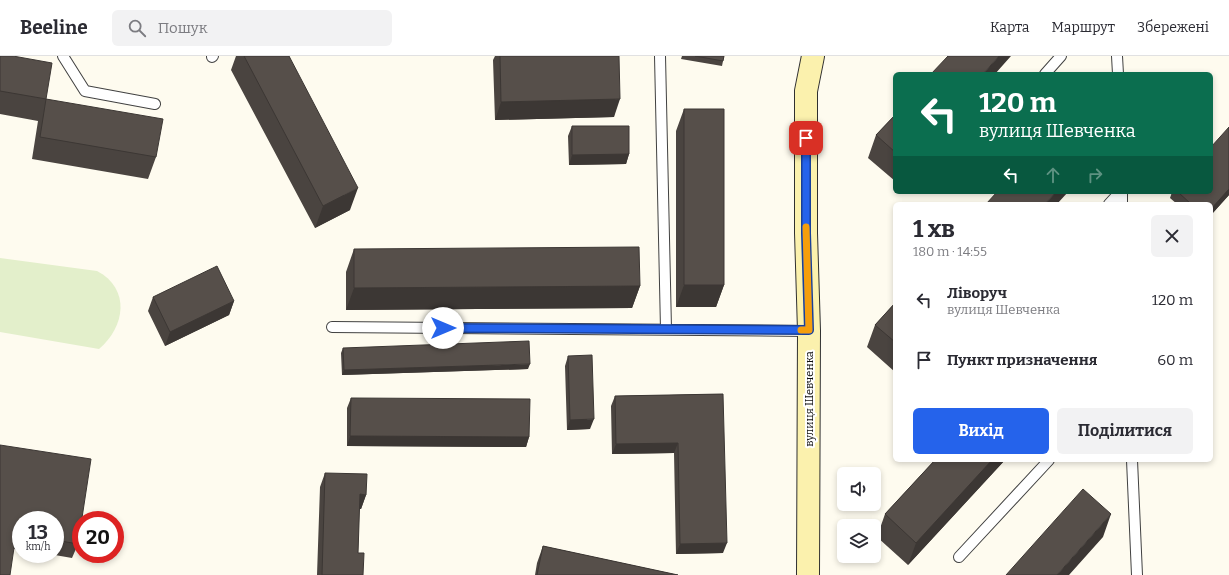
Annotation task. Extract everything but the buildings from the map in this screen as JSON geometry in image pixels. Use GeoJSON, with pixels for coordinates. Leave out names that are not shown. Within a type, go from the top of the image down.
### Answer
{"type":"FeatureCollection","features":[{"type":"Feature","properties":{"kind":"street","name":"вулиця Шевченка"},"geometry":{"type":"LineString","coordinates":[[808,575],[809,330],[806,233],[806,91],[813,56]]}},
{"type":"Feature","properties":{"kind":"lane"},"geometry":{"type":"LineString","coordinates":[[63,56],[85,91],[155,104]]}},
{"type":"Feature","properties":{"kind":"lane"},"geometry":{"type":"LineString","coordinates":[[660,56],[666,329]]}},
{"type":"Feature","properties":{"kind":"lane"},"geometry":{"type":"LineString","coordinates":[[1047,72],[1061,56]]}},
{"type":"Feature","properties":{"kind":"lane"},"geometry":{"type":"LineString","coordinates":[[1117,56],[1118,72]]}},
{"type":"Feature","properties":{"kind":"lane"},"geometry":{"type":"LineString","coordinates":[[1111,202],[1119,194]]}},
{"type":"Feature","properties":{"kind":"lane"},"geometry":{"type":"LineString","coordinates":[[332,327],[809,330]]}},
{"type":"Feature","properties":{"kind":"lane"},"geometry":{"type":"LineString","coordinates":[[959,557],[1047,462]]}},
{"type":"Feature","properties":{"kind":"lane"},"geometry":{"type":"LineString","coordinates":[[1132,462],[1136,574]]}},
{"type":"Feature","properties":{"kind":"green space"},"geometry":{"type":"Polygon","coordinates":[[[0,258],[97,271],[108,279],[115,288],[119,298],[120,308],[119,319],[108,340],[99,349],[0,332],[0,258]]]}},
{"type":"Feature","properties":{"kind":"slow traffic"},"geometry":{"type":"LineString","coordinates":[[801,330],[809,330],[806,227]]}},
{"type":"Feature","properties":{"kind":"route"},"geometry":{"type":"LineString","coordinates":[[443,328],[809,330],[806,233],[806,138]]}}]}
